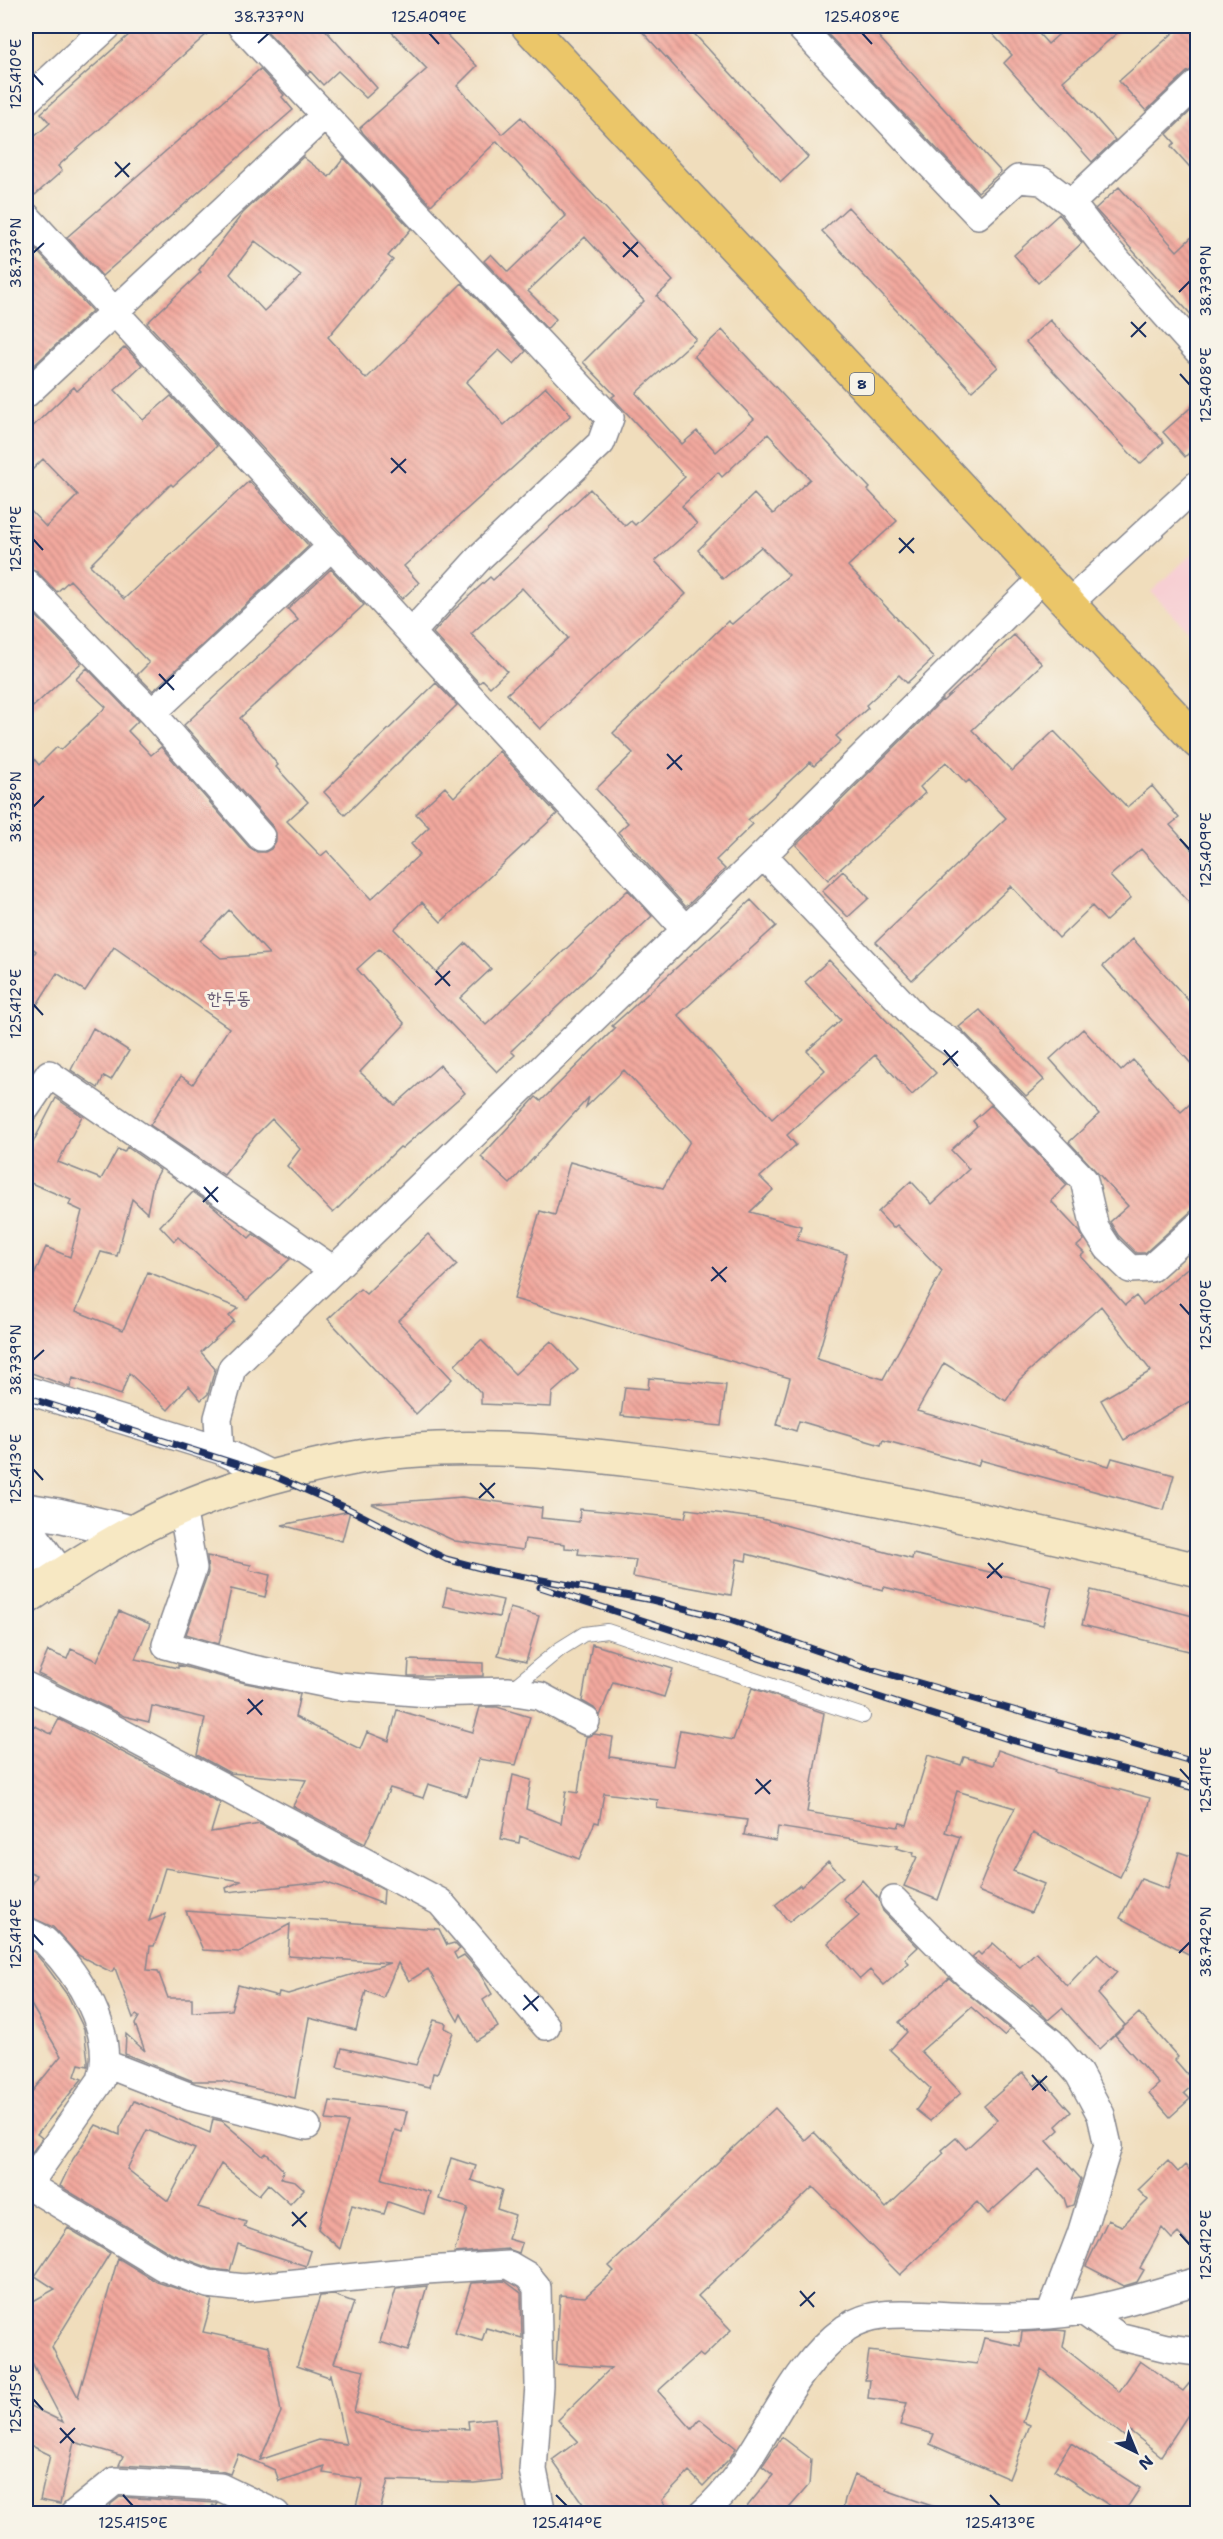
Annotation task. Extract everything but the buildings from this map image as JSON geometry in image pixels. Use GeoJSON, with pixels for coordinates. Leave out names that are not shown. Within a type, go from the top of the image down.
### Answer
{"type":"FeatureCollection","features":[{"type":"Feature","properties":{"kind":"main road","name":"8"},"geometry":{"type":"LineString","coordinates":[[528,26],[1197,742]]}},
{"type":"Feature","properties":{"kind":"main road"},"geometry":{"type":"LineString","coordinates":[[26,1598],[131,1532],[182,1508],[274,1476],[357,1457],[422,1449],[566,1452],[695,1467],[878,1498],[1034,1531],[1197,1570]]}},
{"type":"Feature","properties":{"kind":"street"},"geometry":{"type":"LineString","coordinates":[[26,101],[108,26]]}},
{"type":"Feature","properties":{"kind":"street"},"geometry":{"type":"LineString","coordinates":[[241,26],[610,418],[601,442],[481,556],[412,632]]}},
{"type":"Feature","properties":{"kind":"street"},"geometry":{"type":"LineString","coordinates":[[800,26],[978,215],[1018,178],[1042,181],[1071,203],[1101,242],[1197,351]]}},
{"type":"Feature","properties":{"kind":"street"},"geometry":{"type":"LineString","coordinates":[[1071,203],[1197,83]]}},
{"type":"Feature","properties":{"kind":"street"},"geometry":{"type":"LineString","coordinates":[[26,394],[324,116]]}},
{"type":"Feature","properties":{"kind":"street"},"geometry":{"type":"LineString","coordinates":[[26,216],[685,929]]}},
{"type":"Feature","properties":{"kind":"street"},"geometry":{"type":"LineString","coordinates":[[1068,604],[1197,484]]}},
{"type":"Feature","properties":{"kind":"street"},"geometry":{"type":"LineString","coordinates":[[152,713],[332,546]]}},
{"type":"Feature","properties":{"kind":"street"},"geometry":{"type":"LineString","coordinates":[[220,1450],[218,1418],[232,1368],[763,855],[1043,578]]}},
{"type":"Feature","properties":{"kind":"street"},"geometry":{"type":"LineString","coordinates":[[26,583],[152,713],[261,837]]}},
{"type":"Feature","properties":{"kind":"street"},"geometry":{"type":"LineString","coordinates":[[763,855],[918,1020],[954,1044],[1084,1180],[1095,1228],[1108,1248],[1130,1269],[1151,1268],[1197,1226]]}},
{"type":"Feature","properties":{"kind":"street"},"geometry":{"type":"LineString","coordinates":[[26,1107],[49,1074],[332,1269]]}},
{"type":"Feature","properties":{"kind":"street"},"geometry":{"type":"LineString","coordinates":[[26,1390],[220,1450],[274,1476]]}},
{"type":"Feature","properties":{"kind":"street"},"geometry":{"type":"LineString","coordinates":[[182,1508],[193,1568],[166,1645],[248,1668],[338,1686],[428,1693],[509,1691],[540,1696],[586,1721]]}},
{"type":"Feature","properties":{"kind":"street"},"geometry":{"type":"LineString","coordinates":[[26,1510],[131,1532]]}},
{"type":"Feature","properties":{"kind":"street"},"geometry":{"type":"LineString","coordinates":[[26,1528],[60,1576]]}},
{"type":"Feature","properties":{"kind":"street"},"geometry":{"type":"LineString","coordinates":[[29,1696],[113,1728],[440,1902],[546,2025]]}},
{"type":"Feature","properties":{"kind":"street"},"geometry":{"type":"LineString","coordinates":[[894,1900],[967,1974],[1051,2042],[1079,2074],[1101,2115],[1108,2146],[1081,2234],[1050,2315]]}},
{"type":"Feature","properties":{"kind":"street"},"geometry":{"type":"LineString","coordinates":[[26,1931],[45,1940],[86,1992],[100,2030],[106,2064],[101,2079],[27,2185],[163,2267],[208,2284],[244,2288],[426,2270],[509,2265],[528,2276],[537,2287],[539,2385],[533,2470],[542,2514]]}},
{"type":"Feature","properties":{"kind":"street"},"geometry":{"type":"LineString","coordinates":[[106,2064],[191,2097],[307,2126]]}},
{"type":"Feature","properties":{"kind":"street"},"geometry":{"type":"LineString","coordinates":[[702,2514],[714,2503],[758,2445],[781,2402],[811,2360],[847,2327],[886,2313],[975,2318],[1050,2315],[1083,2311],[1197,2282]]}},
{"type":"Feature","properties":{"kind":"street"},"geometry":{"type":"LineString","coordinates":[[1083,2311],[1119,2336],[1167,2348],[1197,2352]]}},
{"type":"Feature","properties":{"kind":"street"},"geometry":{"type":"LineString","coordinates":[[74,2514],[115,2481],[220,2487],[276,2514]]}},
{"type":"Feature","properties":{"kind":"lane"},"geometry":{"type":"LineString","coordinates":[[509,1691],[584,1634],[607,1631],[863,1716]]}},
{"type":"Feature","properties":{"kind":"shaded area"},"geometry":{"type":"Polygon","coordinates":[[[1197,549],[1197,640],[1151,592],[1197,549]]]}},
{"type":"Feature","properties":{"kind":"railway"},"geometry":{"type":"LineString","coordinates":[[26,1397],[274,1476],[349,1509],[446,1559],[492,1571],[652,1600],[730,1620],[864,1667],[1198,1763]]}},
{"type":"Feature","properties":{"kind":"railway"},"geometry":{"type":"LineString","coordinates":[[540,1587],[1008,1739],[1198,1789]]}},
{"type":"Feature","properties":{"kind":"district","name":"한두동"},"geometry":{"type":"Point","coordinates":[229,998]}}]}
